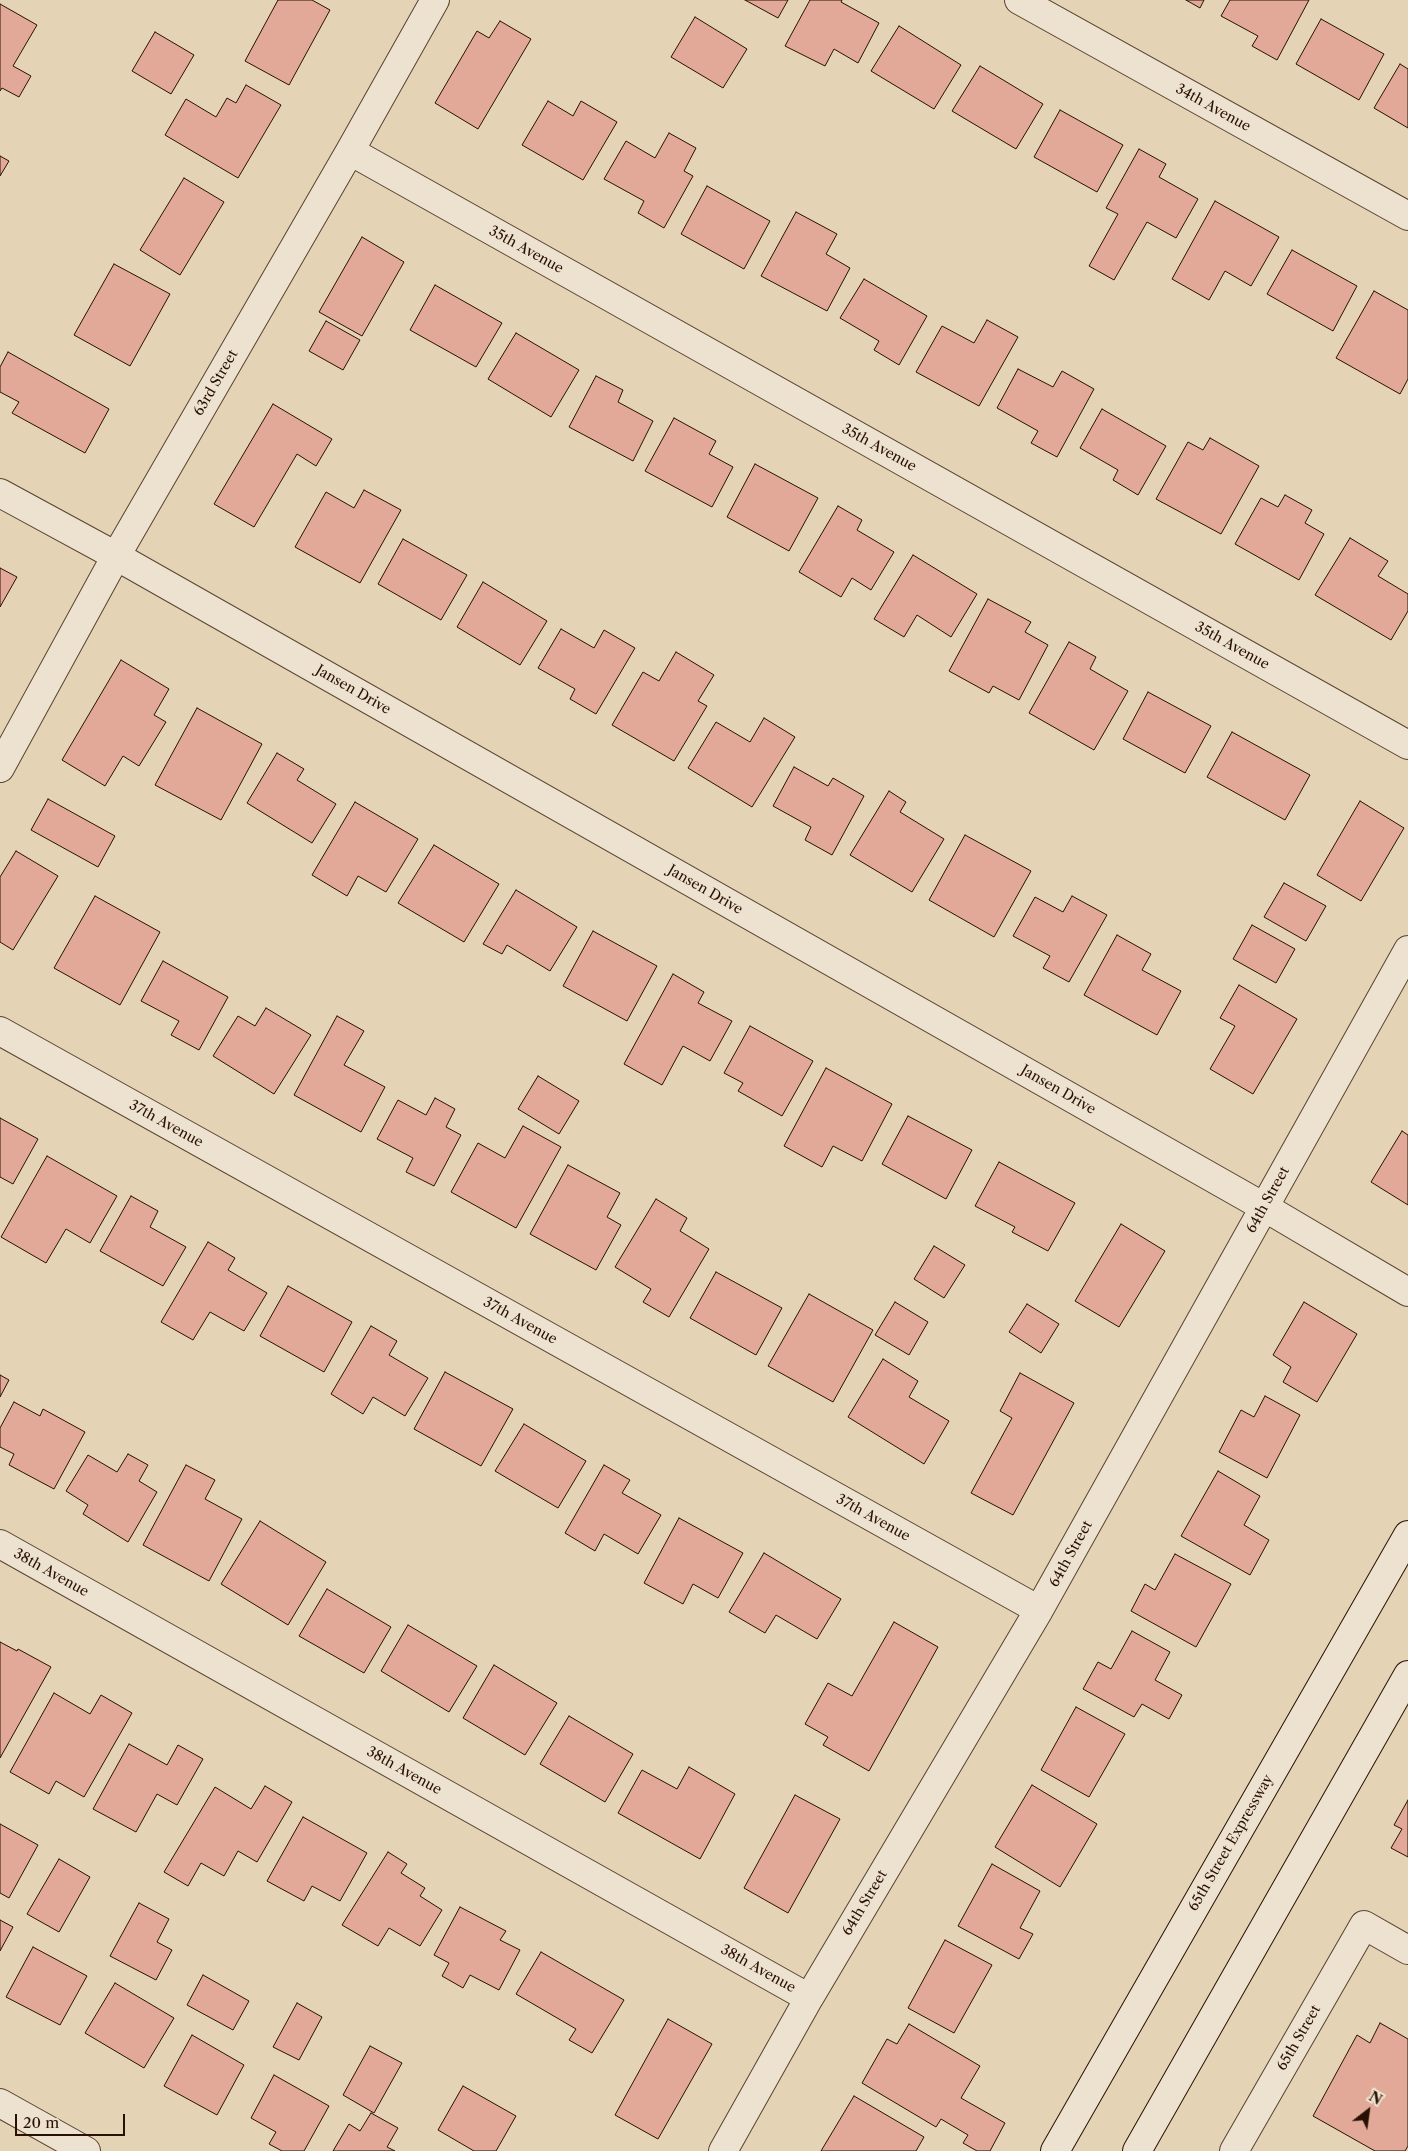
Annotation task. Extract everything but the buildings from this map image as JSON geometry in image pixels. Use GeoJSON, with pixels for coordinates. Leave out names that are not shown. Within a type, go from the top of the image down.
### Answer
{"type":"FeatureCollection","features":[{"type":"Feature","properties":{"kind":"street","name":"63rd Street"},"geometry":{"type":"LineString","coordinates":[[0,768],[116,556],[435,0]]}},
{"type":"Feature","properties":{"kind":"street","name":"34th Avenue"},"geometry":{"type":"LineString","coordinates":[[1019,0],[1408,216]]}},
{"type":"Feature","properties":{"kind":"street","name":"35th Avenue"},"geometry":{"type":"LineString","coordinates":[[350,151],[1408,745]]}},
{"type":"Feature","properties":{"kind":"street","name":"Jansen Drive"},"geometry":{"type":"LineString","coordinates":[[0,493],[116,556],[1264,1207],[1408,1292]]}},
{"type":"Feature","properties":{"kind":"street","name":"64th Street"},"geometry":{"type":"LineString","coordinates":[[722,2151],[809,1998],[1039,1610],[1408,950]]}},
{"type":"Feature","properties":{"kind":"street","name":"37th Avenue"},"geometry":{"type":"LineString","coordinates":[[0,1031],[1039,1610]]}},
{"type":"Feature","properties":{"kind":"street","name":"65th Street Expressway"},"geometry":{"type":"LineString","coordinates":[[1055,2151],[1408,1535]]}},
{"type":"Feature","properties":{"kind":"street","name":"38th Avenue"},"geometry":{"type":"LineString","coordinates":[[0,1544],[809,1998]]}},
{"type":"Feature","properties":{"kind":"street"},"geometry":{"type":"LineString","coordinates":[[1137,2151],[1408,1675]]}},
{"type":"Feature","properties":{"kind":"street","name":"65th Street"},"geometry":{"type":"LineString","coordinates":[[1234,2151],[1364,1925],[1408,1950]]}},
{"type":"Feature","properties":{"kind":"street"},"geometry":{"type":"LineString","coordinates":[[0,2103],[86,2151]]}}]}
